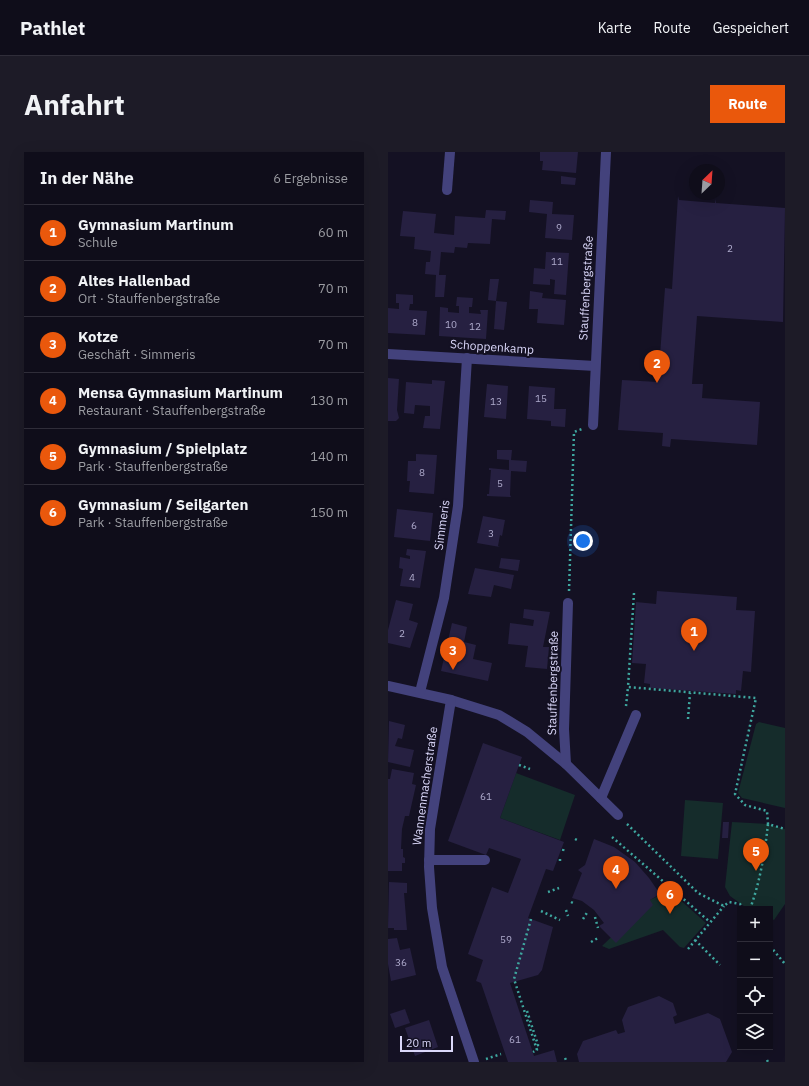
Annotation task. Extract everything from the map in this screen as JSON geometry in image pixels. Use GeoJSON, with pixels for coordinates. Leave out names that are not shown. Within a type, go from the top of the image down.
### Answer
{"type":"FeatureCollection","features":[{"type":"Feature","properties":{"kind":"street"},"geometry":{"type":"LineString","coordinates":[[447,190],[450,152]]}},
{"type":"Feature","properties":{"kind":"street","name":"Stauffenbergstraße"},"geometry":{"type":"LineString","coordinates":[[593,425],[606,152]]}},
{"type":"Feature","properties":{"kind":"street","name":"Schoppenkamp"},"geometry":{"type":"LineString","coordinates":[[388,354],[595,366]]}},
{"type":"Feature","properties":{"kind":"street","name":"Simmeris"},"geometry":{"type":"LineString","coordinates":[[420,692],[444,598],[458,506],[467,358]]}},
{"type":"Feature","properties":{"kind":"street","name":"Stauffenbergstraße"},"geometry":{"type":"LineString","coordinates":[[566,764],[564,729],[568,604]]}},
{"type":"Feature","properties":{"kind":"street","name":"Stauffenbergstraße"},"geometry":{"type":"LineString","coordinates":[[388,686],[451,700],[499,715],[527,732],[566,764],[618,815]]}},
{"type":"Feature","properties":{"kind":"street","name":"Wannenmacherstraße"},"geometry":{"type":"LineString","coordinates":[[451,700],[430,829],[429,860],[432,908],[442,967],[474,1062]]}},
{"type":"Feature","properties":{"kind":"street"},"geometry":{"type":"LineString","coordinates":[[601,798],[636,715]]}},
{"type":"Feature","properties":{"kind":"street"},"geometry":{"type":"LineString","coordinates":[[429,860],[485,860]]}},
{"type":"Feature","properties":{"kind":"path"},"geometry":{"type":"LineString","coordinates":[[568,604],[574,432],[593,425]]}},
{"type":"Feature","properties":{"kind":"path"},"geometry":{"type":"LineString","coordinates":[[626,707],[634,593]]}},
{"type":"Feature","properties":{"kind":"path"},"geometry":{"type":"LineString","coordinates":[[628,687],[756,698],[735,794],[745,806],[767,811],[768,824],[765,847],[751,906]]}},
{"type":"Feature","properties":{"kind":"path"},"geometry":{"type":"LineString","coordinates":[[688,719],[690,693]]}},
{"type":"Feature","properties":{"kind":"path"},"geometry":{"type":"LineString","coordinates":[[519,765],[530,769]]}},
{"type":"Feature","properties":{"kind":"path"},"geometry":{"type":"LineString","coordinates":[[618,815],[698,893],[724,906]]}},
{"type":"Feature","properties":{"kind":"path"},"geometry":{"type":"LineString","coordinates":[[768,824],[785,829]]}},
{"type":"Feature","properties":{"kind":"path"},"geometry":{"type":"LineString","coordinates":[[612,837],[710,922]]}},
{"type":"Feature","properties":{"kind":"path"},"geometry":{"type":"LineString","coordinates":[[548,892],[559,888]]}},
{"type":"Feature","properties":{"kind":"path"},"geometry":{"type":"LineString","coordinates":[[688,949],[724,906],[730,902],[740,904],[742,906]]}},
{"type":"Feature","properties":{"kind":"path"},"geometry":{"type":"LineString","coordinates":[[566,910],[568,916]]}},
{"type":"Feature","properties":{"kind":"path"},"geometry":{"type":"LineString","coordinates":[[542,911],[560,920]]}},
{"type":"Feature","properties":{"kind":"path"},"geometry":{"type":"LineString","coordinates":[[583,919],[588,911]]}},
{"type":"Feature","properties":{"kind":"path"},"geometry":{"type":"LineString","coordinates":[[595,917],[598,928]]}},
{"type":"Feature","properties":{"kind":"path"},"geometry":{"type":"LineString","coordinates":[[531,919],[514,979],[537,1050],[533,1052]]}},
{"type":"Feature","properties":{"kind":"path"},"geometry":{"type":"LineString","coordinates":[[591,942],[598,938]]}},
{"type":"Feature","properties":{"kind":"path"},"geometry":{"type":"LineString","coordinates":[[695,940],[720,965]]}},
{"type":"Feature","properties":{"kind":"path"},"geometry":{"type":"LineString","coordinates":[[773,950],[785,964]]}},
{"type":"Feature","properties":{"kind":"path"},"geometry":{"type":"LineString","coordinates":[[527,1011],[538,1045],[535,1046]]}},
{"type":"Feature","properties":{"kind":"path"},"geometry":{"type":"LineString","coordinates":[[565,1058],[567,1062]]}},
{"type":"Feature","properties":{"kind":"green space"},"geometry":{"type":"Polygon","coordinates":[[[759,722],[785,728],[785,808],[742,798],[738,793],[756,724],[759,722]]]}},
{"type":"Feature","properties":{"kind":"green space"},"geometry":{"type":"Polygon","coordinates":[[[516,773],[575,795],[560,840],[500,818],[516,773]]]}},
{"type":"Feature","properties":{"kind":"green space"},"geometry":{"type":"Polygon","coordinates":[[[685,800],[723,803],[718,859],[681,856],[685,800]]]}},
{"type":"Feature","properties":{"kind":"green space"},"geometry":{"type":"Polygon","coordinates":[[[732,822],[768,824],[785,829],[785,904],[774,920],[773,906],[744,906],[730,896],[725,887],[732,822]]]}},
{"type":"Feature","properties":{"kind":"green space"},"geometry":{"type":"Polygon","coordinates":[[[669,890],[706,923],[684,948],[680,947],[663,930],[609,949],[602,946],[650,900],[669,890]]]}},
{"type":"Feature","properties":{"kind":"building"},"geometry":{"type":"Polygon","coordinates":[[[540,152],[578,152],[576,173],[542,170],[543,161],[540,161],[540,152]]]}},
{"type":"Feature","properties":{"kind":"building"},"geometry":{"type":"Polygon","coordinates":[[[561,176],[576,178],[575,185],[561,184],[561,176]]]}},
{"type":"Feature","properties":{"kind":"building"},"geometry":{"type":"Polygon","coordinates":[[[678,196],[679,200],[715,203],[715,200],[716,203],[785,208],[783,322],[697,316],[692,384],[703,384],[702,398],[760,402],[757,445],[671,439],[670,447],[662,446],[663,433],[618,430],[622,380],[658,382],[665,288],[672,289],[678,196]]]}},
{"type":"Feature","properties":{"kind":"building"},"geometry":{"type":"Polygon","coordinates":[[[530,200],[553,202],[552,214],[574,215],[572,240],[545,238],[547,214],[529,212],[530,200]]]}},
{"type":"Feature","properties":{"kind":"building"},"geometry":{"type":"Polygon","coordinates":[[[486,210],[506,211],[505,220],[492,219],[490,244],[468,243],[467,248],[455,247],[454,253],[441,252],[439,275],[446,275],[444,297],[435,297],[436,275],[425,274],[426,262],[430,262],[431,251],[414,249],[415,237],[400,236],[403,211],[436,214],[434,233],[454,235],[455,216],[485,218],[486,210]]]}},
{"type":"Feature","properties":{"kind":"building"},"geometry":{"type":"Polygon","coordinates":[[[546,252],[569,253],[566,295],[554,294],[555,280],[550,279],[550,285],[533,284],[534,268],[545,269],[546,252]]]}},
{"type":"Feature","properties":{"kind":"building"},"geometry":{"type":"Polygon","coordinates":[[[490,279],[499,279],[496,301],[488,300],[490,279]]]}},
{"type":"Feature","properties":{"kind":"building"},"geometry":{"type":"Polygon","coordinates":[[[530,291],[543,293],[542,298],[566,300],[564,325],[537,323],[538,309],[529,309],[530,291]]]}},
{"type":"Feature","properties":{"kind":"building"},"geometry":{"type":"Polygon","coordinates":[[[396,294],[413,295],[413,304],[410,304],[409,310],[427,311],[425,335],[388,333],[388,308],[399,309],[399,303],[396,303],[396,294]]]}},
{"type":"Feature","properties":{"kind":"building"},"geometry":{"type":"Polygon","coordinates":[[[457,297],[473,298],[472,307],[469,307],[469,313],[481,314],[480,310],[488,310],[486,339],[439,336],[440,307],[448,308],[448,312],[459,313],[459,306],[456,306],[457,297]]]}},
{"type":"Feature","properties":{"kind":"building"},"geometry":{"type":"Polygon","coordinates":[[[496,301],[507,302],[504,330],[494,329],[496,301]]]}},
{"type":"Feature","properties":{"kind":"building"},"geometry":{"type":"Polygon","coordinates":[[[388,378],[399,379],[397,410],[399,418],[396,421],[388,421],[388,378]]]}},
{"type":"Feature","properties":{"kind":"building"},"geometry":{"type":"Polygon","coordinates":[[[432,380],[445,381],[440,429],[423,428],[425,416],[430,416],[430,406],[415,405],[414,414],[404,413],[406,382],[432,384],[432,380]]]}},
{"type":"Feature","properties":{"kind":"building"},"geometry":{"type":"Polygon","coordinates":[[[487,384],[508,386],[506,419],[484,417],[487,384]]]}},
{"type":"Feature","properties":{"kind":"building"},"geometry":{"type":"Polygon","coordinates":[[[529,386],[555,388],[554,409],[566,409],[565,427],[551,426],[551,421],[527,419],[529,386]]]}},
{"type":"Feature","properties":{"kind":"building"},"geometry":{"type":"Polygon","coordinates":[[[497,450],[512,450],[511,460],[527,461],[526,472],[511,471],[511,497],[487,496],[487,494],[489,494],[491,470],[489,470],[489,468],[509,470],[509,460],[497,459],[497,450]]]}},
{"type":"Feature","properties":{"kind":"building"},"geometry":{"type":"Polygon","coordinates":[[[416,454],[437,455],[434,494],[409,492],[410,481],[407,481],[408,461],[416,461],[416,454]]]}},
{"type":"Feature","properties":{"kind":"building"},"geometry":{"type":"Polygon","coordinates":[[[397,509],[433,513],[430,541],[394,537],[397,509]]]}},
{"type":"Feature","properties":{"kind":"building"},"geometry":{"type":"Polygon","coordinates":[[[483,516],[505,520],[502,536],[500,535],[498,546],[500,547],[477,543],[483,516]]]}},
{"type":"Feature","properties":{"kind":"building"},"geometry":{"type":"Polygon","coordinates":[[[407,549],[426,551],[420,588],[400,586],[403,569],[399,568],[400,557],[410,559],[410,556],[406,555],[407,549]]]}},
{"type":"Feature","properties":{"kind":"building"},"geometry":{"type":"Polygon","coordinates":[[[501,558],[520,560],[518,571],[499,568],[501,558]]]}},
{"type":"Feature","properties":{"kind":"building"},"geometry":{"type":"Polygon","coordinates":[[[475,568],[514,575],[511,589],[494,585],[491,597],[468,594],[475,568]]]}},
{"type":"Feature","properties":{"kind":"building"},"geometry":{"type":"Polygon","coordinates":[[[657,591],[737,597],[736,610],[755,611],[751,672],[743,671],[741,691],[736,690],[736,694],[650,688],[650,684],[644,683],[646,664],[632,663],[636,602],[656,604],[657,591]]]}},
{"type":"Feature","properties":{"kind":"building"},"geometry":{"type":"Polygon","coordinates":[[[396,600],[413,604],[409,620],[418,623],[410,648],[388,643],[388,630],[396,600]]]}},
{"type":"Feature","properties":{"kind":"building"},"geometry":{"type":"Polygon","coordinates":[[[524,609],[550,612],[543,647],[549,647],[547,669],[525,667],[528,646],[508,644],[510,623],[533,626],[534,620],[523,618],[524,609]]]}},
{"type":"Feature","properties":{"kind":"building"},"geometry":{"type":"Polygon","coordinates":[[[452,623],[467,627],[464,642],[476,645],[473,659],[492,663],[488,681],[441,671],[452,623]]]}},
{"type":"Feature","properties":{"kind":"building"},"geometry":{"type":"Polygon","coordinates":[[[389,721],[405,725],[402,739],[398,738],[395,746],[414,750],[410,767],[388,762],[389,721]]]}},
{"type":"Feature","properties":{"kind":"building"},"geometry":{"type":"Polygon","coordinates":[[[483,743],[522,757],[500,818],[564,842],[553,871],[546,869],[528,918],[553,927],[542,970],[538,975],[510,983],[534,1056],[554,1050],[557,1062],[508,1062],[481,983],[476,981],[483,960],[468,954],[492,887],[508,893],[521,859],[489,848],[486,855],[448,841],[483,743]]]}},
{"type":"Feature","properties":{"kind":"building"},"geometry":{"type":"Polygon","coordinates":[[[392,769],[414,773],[412,784],[416,785],[409,816],[405,816],[402,829],[401,849],[403,849],[405,863],[402,863],[402,871],[388,871],[388,779],[390,779],[392,769]]]}},
{"type":"Feature","properties":{"kind":"building"},"geometry":{"type":"Polygon","coordinates":[[[723,822],[729,822],[728,838],[722,838],[723,822]]]}},
{"type":"Feature","properties":{"kind":"building"},"geometry":{"type":"Polygon","coordinates":[[[594,839],[614,847],[635,862],[660,894],[650,900],[653,905],[616,943],[599,926],[604,923],[594,910],[582,901],[572,898],[582,873],[578,870],[585,865],[594,839]]]}},
{"type":"Feature","properties":{"kind":"building"},"geometry":{"type":"Polygon","coordinates":[[[389,882],[407,883],[407,893],[404,893],[407,930],[394,930],[394,928],[388,928],[389,882]]]}},
{"type":"Feature","properties":{"kind":"building"},"geometry":{"type":"Polygon","coordinates":[[[397,938],[400,950],[410,948],[416,975],[391,981],[388,964],[388,939],[397,938]]]}},
{"type":"Feature","properties":{"kind":"building"},"geometry":{"type":"Polygon","coordinates":[[[659,996],[673,1003],[677,1015],[673,1017],[675,1024],[708,1013],[720,1019],[732,1052],[726,1062],[579,1062],[577,1054],[583,1041],[616,1030],[618,1034],[625,1032],[622,1020],[628,1007],[659,996]]]}},
{"type":"Feature","properties":{"kind":"building"},"geometry":{"type":"Polygon","coordinates":[[[405,1009],[410,1023],[395,1028],[390,1014],[405,1009]]]}},
{"type":"Feature","properties":{"kind":"building"},"geometry":{"type":"Polygon","coordinates":[[[429,1020],[438,1047],[415,1056],[405,1028],[429,1020]]]}},
{"type":"Feature","properties":{"kind":"place","name":"Altes Hallenbad"},"geometry":{"type":"Point","coordinates":[657,383]}},
{"type":"Feature","properties":{"kind":"place","name":"Gymnasium Martinum"},"geometry":{"type":"Point","coordinates":[694,651]}},
{"type":"Feature","properties":{"kind":"place","name":"Kotze"},"geometry":{"type":"Point","coordinates":[453,670]}},
{"type":"Feature","properties":{"kind":"place","name":"Gymnasium / Spielplatz"},"geometry":{"type":"Point","coordinates":[756,871]}},
{"type":"Feature","properties":{"kind":"place","name":"Mensa Gymnasium Martinum"},"geometry":{"type":"Point","coordinates":[616,889]}},
{"type":"Feature","properties":{"kind":"place","name":"Gymnasium / Seilgarten"},"geometry":{"type":"Point","coordinates":[670,914]}}]}
